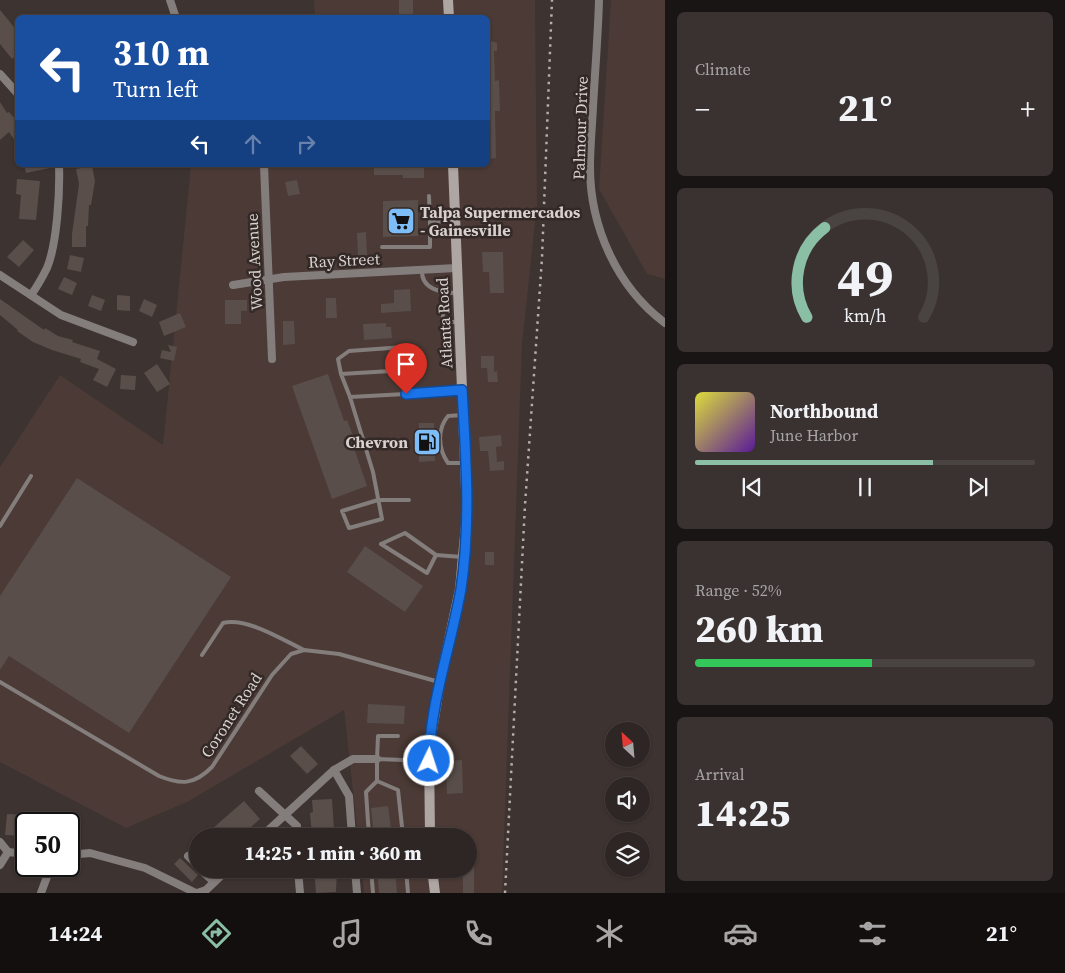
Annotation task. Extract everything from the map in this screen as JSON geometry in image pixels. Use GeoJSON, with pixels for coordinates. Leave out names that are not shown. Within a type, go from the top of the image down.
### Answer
{"type":"FeatureCollection","features":[{"type":"Feature","properties":{"kind":"main road"},"geometry":{"type":"LineString","coordinates":[[448,0],[449,15]]}},
{"type":"Feature","properties":{"kind":"main road","name":"Atlanta Road"},"geometry":{"type":"LineString","coordinates":[[430,828],[429,761],[432,725],[460,589],[467,514],[453,167]]}},
{"type":"Feature","properties":{"kind":"main road"},"geometry":{"type":"LineString","coordinates":[[433,878],[435,893]]}},
{"type":"Feature","properties":{"kind":"street"},"geometry":{"type":"LineString","coordinates":[[170,0],[175,15]]}},
{"type":"Feature","properties":{"kind":"street","name":"Palmour Drive"},"geometry":{"type":"LineString","coordinates":[[599,0],[590,168],[593,200],[599,229],[608,252],[638,299],[665,323]]}},
{"type":"Feature","properties":{"kind":"street"},"geometry":{"type":"LineString","coordinates":[[0,74],[15,91]]}},
{"type":"Feature","properties":{"kind":"street"},"geometry":{"type":"LineString","coordinates":[[31,295],[47,267],[52,248],[60,183],[59,167]]}},
{"type":"Feature","properties":{"kind":"street","name":"Wood Avenue"},"geometry":{"type":"LineString","coordinates":[[264,167],[272,359]]}},
{"type":"Feature","properties":{"kind":"street","name":"Ray Street"},"geometry":{"type":"LineString","coordinates":[[233,285],[268,279],[456,268]]}},
{"type":"Feature","properties":{"kind":"street"},"geometry":{"type":"LineString","coordinates":[[0,275],[61,315],[133,342]]}},
{"type":"Feature","properties":{"kind":"street"},"geometry":{"type":"LineString","coordinates":[[270,828],[334,770],[353,759],[377,759]]}},
{"type":"Feature","properties":{"kind":"street"},"geometry":{"type":"LineString","coordinates":[[334,770],[349,796],[351,828]]}},
{"type":"Feature","properties":{"kind":"street"},"geometry":{"type":"LineString","coordinates":[[259,792],[297,828]]}},
{"type":"Feature","properties":{"kind":"street"},"geometry":{"type":"LineString","coordinates":[[0,842],[8,852],[15,853]]}},
{"type":"Feature","properties":{"kind":"street"},"geometry":{"type":"LineString","coordinates":[[0,865],[8,852]]}},
{"type":"Feature","properties":{"kind":"street"},"geometry":{"type":"LineString","coordinates":[[80,854],[90,854],[145,868],[196,893],[206,890],[218,878]]}},
{"type":"Feature","properties":{"kind":"street"},"geometry":{"type":"LineString","coordinates":[[41,893],[47,877]]}},
{"type":"Feature","properties":{"kind":"street"},"geometry":{"type":"LineString","coordinates":[[210,878],[214,882]]}},
{"type":"Feature","properties":{"kind":"street"},"geometry":{"type":"LineString","coordinates":[[299,878],[300,893]]}},
{"type":"Feature","properties":{"kind":"street"},"geometry":{"type":"LineString","coordinates":[[356,878],[358,893]]}},
{"type":"Feature","properties":{"kind":"lane"},"geometry":{"type":"LineString","coordinates":[[382,247],[430,247],[429,196]]}},
{"type":"Feature","properties":{"kind":"lane"},"geometry":{"type":"LineString","coordinates":[[430,222],[454,221]]}},
{"type":"Feature","properties":{"kind":"lane"},"geometry":{"type":"LineString","coordinates":[[422,270],[422,281],[444,293],[457,292]]}},
{"type":"Feature","properties":{"kind":"lane"},"geometry":{"type":"LineString","coordinates":[[444,293],[442,299],[443,319],[447,322],[459,322]]}},
{"type":"Feature","properties":{"kind":"lane"},"geometry":{"type":"LineString","coordinates":[[341,374],[408,370],[404,347],[350,351],[338,359],[341,374],[373,472],[378,500],[382,519],[350,528],[342,511],[378,500],[409,500]]}},
{"type":"Feature","properties":{"kind":"lane"},"geometry":{"type":"LineString","coordinates":[[350,397],[462,390]]}},
{"type":"Feature","properties":{"kind":"lane"},"geometry":{"type":"LineString","coordinates":[[464,414],[448,416],[440,430],[442,452],[448,463],[466,463]]}},
{"type":"Feature","properties":{"kind":"lane"},"geometry":{"type":"LineString","coordinates":[[0,526],[31,476]]}},
{"type":"Feature","properties":{"kind":"lane"},"geometry":{"type":"LineString","coordinates":[[436,555],[427,573],[381,544],[405,533],[436,555],[464,557]]}},
{"type":"Feature","properties":{"kind":"lane"},"geometry":{"type":"LineString","coordinates":[[202,655],[223,623],[229,621],[240,622],[260,629],[304,650],[339,654],[440,682]]}},
{"type":"Feature","properties":{"kind":"lane","name":"Coronet Road"},"geometry":{"type":"LineString","coordinates":[[0,682],[159,776],[175,783],[190,782],[202,778],[212,767],[282,662],[290,654],[304,650]]}},
{"type":"Feature","properties":{"kind":"lane"},"geometry":{"type":"LineString","coordinates":[[368,828],[366,792],[377,782],[378,736],[398,736]]}},
{"type":"Feature","properties":{"kind":"lane"},"geometry":{"type":"LineString","coordinates":[[377,759],[429,761]]}},
{"type":"Feature","properties":{"kind":"lane"},"geometry":{"type":"LineString","coordinates":[[377,782],[398,790],[402,828]]}},
{"type":"Feature","properties":{"kind":"lane"},"geometry":{"type":"LineString","coordinates":[[372,878],[373,893]]}},
{"type":"Feature","properties":{"kind":"lane"},"geometry":{"type":"LineString","coordinates":[[407,878],[408,893]]}},
{"type":"Feature","properties":{"kind":"shaded area"},"geometry":{"type":"Polygon","coordinates":[[[314,0],[535,0],[537,205],[522,345],[502,893],[364,893],[363,878],[477,878],[477,828],[357,828],[344,710],[187,802],[126,828],[0,762],[0,467],[60,375],[163,445],[191,167],[490,167],[490,15],[315,15],[314,0]]]}},
{"type":"Feature","properties":{"kind":"shaded area"},"geometry":{"type":"Polygon","coordinates":[[[611,0],[665,0],[665,279],[647,274],[599,189],[611,0]]]}},
{"type":"Feature","properties":{"kind":"building"},"geometry":{"type":"Polygon","coordinates":[[[399,0],[413,0],[413,15],[399,15],[399,0]]]}},
{"type":"Feature","properties":{"kind":"building"},"geometry":{"type":"Polygon","coordinates":[[[0,10],[15,28],[15,57],[12,59],[0,44],[0,10]]]}},
{"type":"Feature","properties":{"kind":"building"},"geometry":{"type":"Polygon","coordinates":[[[490,41],[497,43],[497,51],[494,51],[495,81],[499,80],[500,111],[495,111],[496,158],[490,159],[490,41]]]}},
{"type":"Feature","properties":{"kind":"building"},"geometry":{"type":"Polygon","coordinates":[[[0,102],[7,113],[9,112],[15,119],[15,141],[9,132],[0,140],[0,102]]]}},
{"type":"Feature","properties":{"kind":"building"},"geometry":{"type":"Polygon","coordinates":[[[24,167],[50,167],[50,168],[26,173],[24,167]]]}},
{"type":"Feature","properties":{"kind":"building"},"geometry":{"type":"Polygon","coordinates":[[[92,167],[95,181],[91,205],[89,205],[88,226],[86,226],[86,247],[72,247],[79,184],[76,169],[92,167]]]}},
{"type":"Feature","properties":{"kind":"building"},"geometry":{"type":"Polygon","coordinates":[[[374,167],[424,167],[424,178],[403,178],[403,175],[374,175],[374,167]]]}},
{"type":"Feature","properties":{"kind":"building"},"geometry":{"type":"Polygon","coordinates":[[[17,179],[40,181],[36,220],[19,219],[21,195],[16,194],[17,179]]]}},
{"type":"Feature","properties":{"kind":"building"},"geometry":{"type":"Polygon","coordinates":[[[297,180],[300,194],[288,196],[285,182],[297,180]]]}},
{"type":"Feature","properties":{"kind":"building"},"geometry":{"type":"Polygon","coordinates":[[[418,200],[418,236],[383,237],[383,201],[418,200]]]}},
{"type":"Feature","properties":{"kind":"building"},"geometry":{"type":"Polygon","coordinates":[[[366,232],[367,255],[358,255],[357,233],[366,232]]]}},
{"type":"Feature","properties":{"kind":"building"},"geometry":{"type":"Polygon","coordinates":[[[23,240],[34,250],[19,267],[7,257],[23,240]]]}},
{"type":"Feature","properties":{"kind":"building"},"geometry":{"type":"Polygon","coordinates":[[[482,252],[503,252],[504,293],[490,293],[489,272],[483,272],[482,252]]]}},
{"type":"Feature","properties":{"kind":"building"},"geometry":{"type":"Polygon","coordinates":[[[70,255],[84,258],[81,272],[67,269],[70,255]]]}},
{"type":"Feature","properties":{"kind":"building"},"geometry":{"type":"Polygon","coordinates":[[[64,277],[77,283],[72,295],[58,289],[64,277]]]}},
{"type":"Feature","properties":{"kind":"building"},"geometry":{"type":"Polygon","coordinates":[[[410,289],[411,311],[381,313],[381,304],[394,303],[394,290],[410,289]]]}},
{"type":"Feature","properties":{"kind":"building"},"geometry":{"type":"Polygon","coordinates":[[[92,295],[105,300],[101,311],[88,306],[92,295]]]}},
{"type":"Feature","properties":{"kind":"building"},"geometry":{"type":"Polygon","coordinates":[[[117,295],[130,296],[130,311],[117,310],[117,295]]]}},
{"type":"Feature","properties":{"kind":"building"},"geometry":{"type":"Polygon","coordinates":[[[326,298],[336,298],[337,318],[326,318],[326,298]]]}},
{"type":"Feature","properties":{"kind":"building"},"geometry":{"type":"Polygon","coordinates":[[[0,299],[44,330],[45,328],[58,336],[73,340],[72,342],[100,351],[97,359],[116,369],[107,387],[93,380],[99,369],[80,362],[81,359],[33,342],[17,331],[0,315],[0,299]]]}},
{"type":"Feature","properties":{"kind":"building"},"geometry":{"type":"Polygon","coordinates":[[[144,299],[157,305],[152,317],[139,311],[144,299]]]}},
{"type":"Feature","properties":{"kind":"building"},"geometry":{"type":"Polygon","coordinates":[[[225,300],[247,300],[247,311],[241,311],[241,324],[225,324],[225,300]]]}},
{"type":"Feature","properties":{"kind":"building"},"geometry":{"type":"Polygon","coordinates":[[[180,313],[186,327],[164,336],[159,322],[180,313]]]}},
{"type":"Feature","properties":{"kind":"building"},"geometry":{"type":"Polygon","coordinates":[[[283,321],[294,321],[295,344],[283,345],[283,321]]]}},
{"type":"Feature","properties":{"kind":"building"},"geometry":{"type":"Polygon","coordinates":[[[386,323],[386,327],[391,327],[392,338],[364,340],[363,324],[386,323]]]}},
{"type":"Feature","properties":{"kind":"building"},"geometry":{"type":"Polygon","coordinates":[[[168,345],[177,347],[174,361],[160,358],[162,350],[171,352],[168,345]]]}},
{"type":"Feature","properties":{"kind":"building"},"geometry":{"type":"Polygon","coordinates":[[[481,356],[494,356],[494,372],[497,371],[498,382],[488,382],[487,368],[481,368],[481,356]]]}},
{"type":"Feature","properties":{"kind":"building"},"geometry":{"type":"Polygon","coordinates":[[[157,364],[170,384],[157,392],[144,373],[157,364]]]}},
{"type":"Feature","properties":{"kind":"building"},"geometry":{"type":"Polygon","coordinates":[[[328,374],[344,421],[347,420],[354,438],[351,439],[367,486],[332,499],[292,386],[328,374]]]}},
{"type":"Feature","properties":{"kind":"building"},"geometry":{"type":"Polygon","coordinates":[[[121,375],[136,376],[135,390],[120,389],[121,375]]]}},
{"type":"Feature","properties":{"kind":"building","name":"Chevron"},"geometry":{"type":"Polygon","coordinates":[[[419,423],[434,423],[435,461],[419,462],[419,423]]]}},
{"type":"Feature","properties":{"kind":"building"},"geometry":{"type":"Polygon","coordinates":[[[501,435],[502,446],[496,447],[497,462],[504,461],[504,470],[490,471],[488,451],[480,451],[479,437],[501,435]]]}},
{"type":"Feature","properties":{"kind":"building"},"geometry":{"type":"Polygon","coordinates":[[[77,478],[231,577],[129,733],[9,656],[0,670],[0,596],[77,478]]]}},
{"type":"Feature","properties":{"kind":"building"},"geometry":{"type":"Polygon","coordinates":[[[365,546],[423,586],[405,612],[347,572],[365,546]]]}},
{"type":"Feature","properties":{"kind":"building"},"geometry":{"type":"Polygon","coordinates":[[[485,552],[494,552],[494,565],[485,565],[485,552]]]}},
{"type":"Feature","properties":{"kind":"building"},"geometry":{"type":"Polygon","coordinates":[[[368,704],[405,706],[404,724],[367,723],[368,704]]]}},
{"type":"Feature","properties":{"kind":"building"},"geometry":{"type":"Polygon","coordinates":[[[301,746],[318,764],[307,774],[290,756],[301,746]]]}},
{"type":"Feature","properties":{"kind":"building"},"geometry":{"type":"Polygon","coordinates":[[[462,760],[463,793],[447,794],[446,761],[462,760]]]}},
{"type":"Feature","properties":{"kind":"building"},"geometry":{"type":"Polygon","coordinates":[[[332,799],[334,828],[311,828],[310,813],[313,812],[312,800],[332,799]]]}},
{"type":"Feature","properties":{"kind":"building"},"geometry":{"type":"Polygon","coordinates":[[[244,801],[260,819],[250,828],[213,828],[244,801]]]}},
{"type":"Feature","properties":{"kind":"building"},"geometry":{"type":"Polygon","coordinates":[[[388,806],[391,828],[373,828],[371,808],[388,806]]]}},
{"type":"Feature","properties":{"kind":"building"},"geometry":{"type":"Polygon","coordinates":[[[7,814],[15,814],[15,835],[5,835],[7,814]]]}},
{"type":"Feature","properties":{"kind":"building"},"geometry":{"type":"Polygon","coordinates":[[[180,858],[189,866],[189,878],[195,878],[192,882],[174,864],[180,858]]]}},
{"type":"Feature","properties":{"kind":"building"},"geometry":{"type":"Polygon","coordinates":[[[315,878],[337,878],[336,892],[316,893],[315,878]]]}},
{"type":"Feature","properties":{"kind":"building"},"geometry":{"type":"Polygon","coordinates":[[[378,878],[396,878],[397,893],[379,893],[378,878]]]}},
{"type":"Feature","properties":{"kind":"building"},"geometry":{"type":"Polygon","coordinates":[[[463,878],[474,878],[474,893],[463,893],[463,878]]]}},
{"type":"Feature","properties":{"kind":"railway"},"geometry":{"type":"LineString","coordinates":[[505,893],[525,505],[542,258],[552,0]]}},
{"type":"Feature","properties":{"kind":"place","name":"Talpa Supermercados - Gainesville"},"geometry":{"type":"Point","coordinates":[401,221]}},
{"type":"Feature","properties":{"kind":"place","name":"Chevron"},"geometry":{"type":"Point","coordinates":[427,442]}},
{"type":"Feature","properties":{"kind":"route"},"geometry":{"type":"LineString","coordinates":[[406,394],[462,390],[466,463],[466,550],[460,589],[432,725],[429,761]]}}]}
